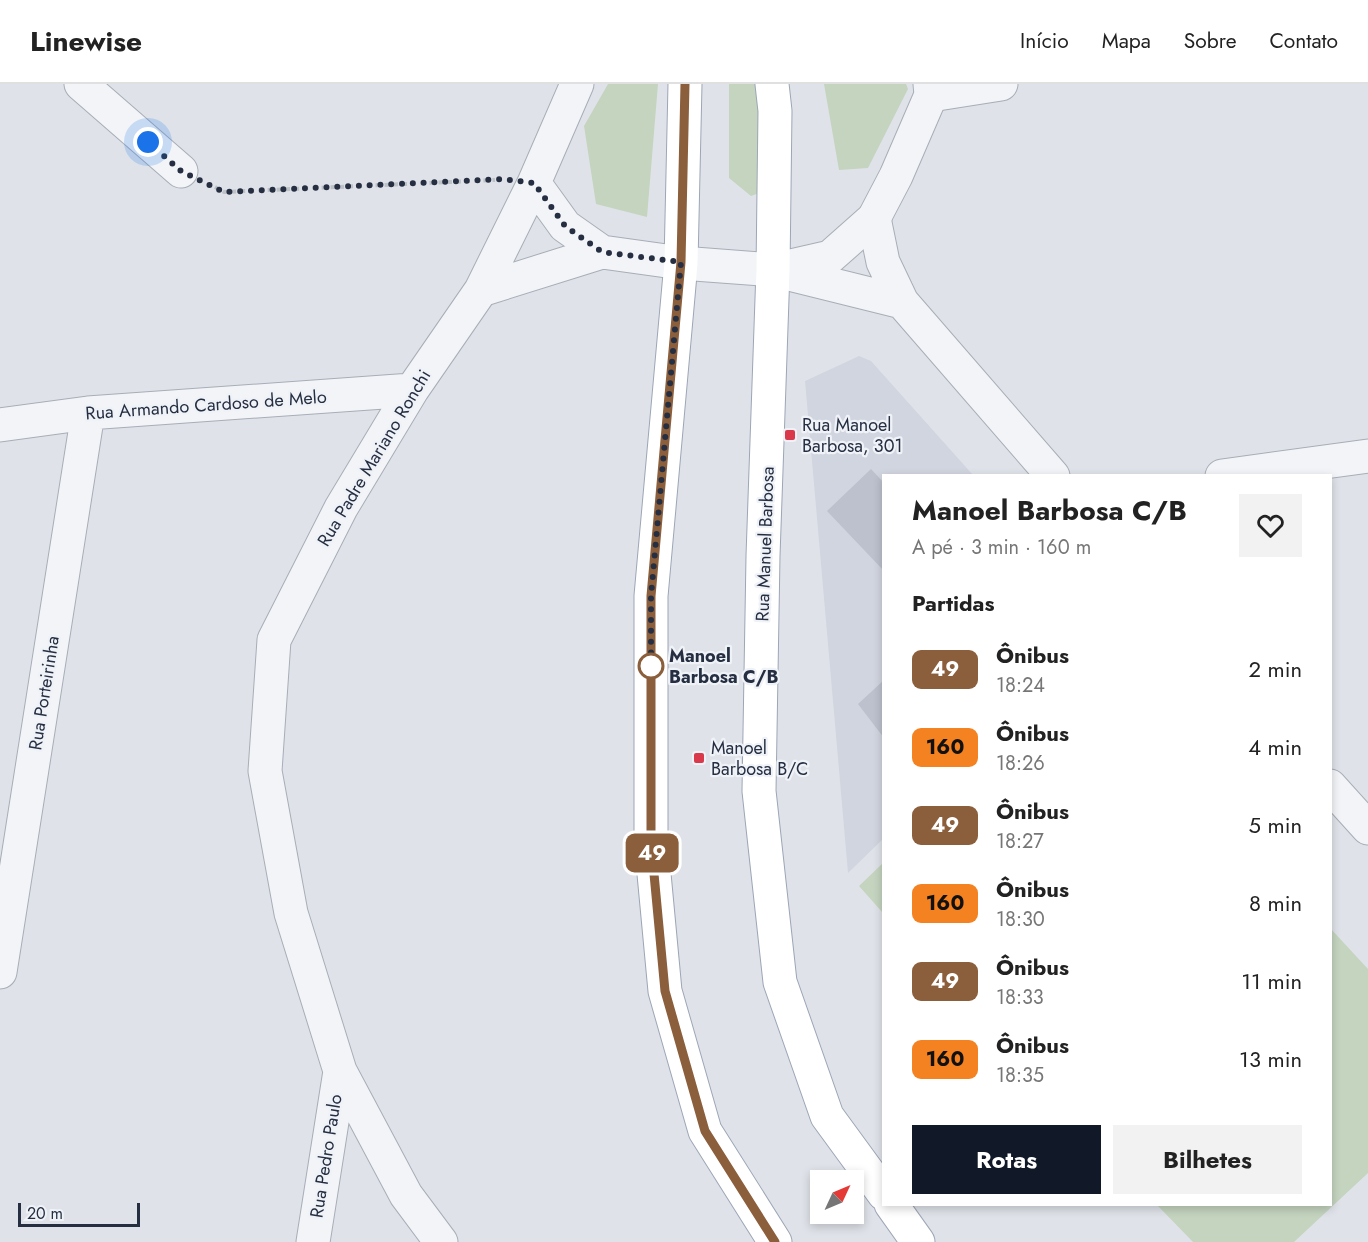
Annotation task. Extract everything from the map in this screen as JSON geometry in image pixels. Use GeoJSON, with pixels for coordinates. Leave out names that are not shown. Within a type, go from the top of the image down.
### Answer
{"type":"FeatureCollection","features":[{"type":"Feature","properties":{"kind":"main road"},"geometry":{"type":"LineString","coordinates":[[685,84],[681,262],[651,596],[651,842],[665,991],[705,1131],[775,1242]]}},
{"type":"Feature","properties":{"kind":"main road","name":"Rua Manuel Barbosa"},"geometry":{"type":"LineString","coordinates":[[772,84],[775,111],[759,791],[780,982],[827,1116],[882,1191]]}},
{"type":"Feature","properties":{"kind":"main road"},"geometry":{"type":"LineString","coordinates":[[892,1206],[918,1242]]}},
{"type":"Feature","properties":{"kind":"street"},"geometry":{"type":"LineString","coordinates":[[81,84],[181,171]]}},
{"type":"Feature","properties":{"kind":"street","name":"Rua Padre Mariano Ronchi"},"geometry":{"type":"LineString","coordinates":[[441,1242],[406,1195],[340,1071],[291,913],[265,771],[274,640],[340,508],[412,390],[481,290],[534,183],[577,84]]}},
{"type":"Feature","properties":{"kind":"street"},"geometry":{"type":"LineString","coordinates":[[772,270],[830,257],[874,218],[896,176],[930,89],[1001,84]]}},
{"type":"Feature","properties":{"kind":"street"},"geometry":{"type":"LineString","coordinates":[[534,183],[565,226],[602,252]]}},
{"type":"Feature","properties":{"kind":"street"},"geometry":{"type":"LineString","coordinates":[[874,218],[883,262],[902,302],[1051,474]]}},
{"type":"Feature","properties":{"kind":"street"},"geometry":{"type":"LineString","coordinates":[[481,290],[602,252],[772,270],[902,302]]}},
{"type":"Feature","properties":{"kind":"street","name":"Rua Armando Cardoso de Melo"},"geometry":{"type":"LineString","coordinates":[[0,425],[88,414],[412,390]]}},
{"type":"Feature","properties":{"kind":"street","name":"Rua Porteirinha"},"geometry":{"type":"LineString","coordinates":[[0,972],[88,414]]}},
{"type":"Feature","properties":{"kind":"street"},"geometry":{"type":"LineString","coordinates":[[1237,474],[1368,456]]}},
{"type":"Feature","properties":{"kind":"street"},"geometry":{"type":"LineString","coordinates":[[1332,788],[1368,828]]}},
{"type":"Feature","properties":{"kind":"street","name":"Rua Pedro Paulo"},"geometry":{"type":"LineString","coordinates":[[313,1242],[340,1071]]}},
{"type":"Feature","properties":{"kind":"path"},"geometry":{"type":"LineString","coordinates":[[181,171],[224,192],[502,179],[534,183]]}},
{"type":"Feature","properties":{"kind":"shaded area"},"geometry":{"type":"Polygon","coordinates":[[[859,356],[871,361],[972,474],[882,474],[882,840],[848,873],[805,381],[859,356]]]}},
{"type":"Feature","properties":{"kind":"green space"},"geometry":{"type":"Polygon","coordinates":[[[608,84],[658,84],[647,217],[596,204],[584,126],[608,84]]]}},
{"type":"Feature","properties":{"kind":"green space"},"geometry":{"type":"Polygon","coordinates":[[[729,84],[761,84],[765,191],[751,196],[729,178],[729,84]]]}},
{"type":"Feature","properties":{"kind":"green space"},"geometry":{"type":"Polygon","coordinates":[[[824,84],[906,84],[908,89],[868,168],[839,170],[824,84]]]}},
{"type":"Feature","properties":{"kind":"green space"},"geometry":{"type":"Polygon","coordinates":[[[882,864],[882,912],[859,886],[882,864]]]}},
{"type":"Feature","properties":{"kind":"green space"},"geometry":{"type":"Polygon","coordinates":[[[1332,930],[1368,969],[1368,1173],[1294,1242],[1193,1242],[1158,1206],[1332,1206],[1332,930]]]}},
{"type":"Feature","properties":{"kind":"building"},"geometry":{"type":"Polygon","coordinates":[[[871,469],[882,481],[882,569],[827,511],[871,469]]]}},
{"type":"Feature","properties":{"kind":"building"},"geometry":{"type":"Polygon","coordinates":[[[882,682],[882,735],[858,704],[882,682]]]}},
{"type":"Feature","properties":{"kind":"bus line","name":"49"},"geometry":{"type":"LineString","coordinates":[[685,84],[681,262],[651,596],[651,842],[665,991],[705,1131],[775,1242]]}},
{"type":"Feature","properties":{"kind":"place","name":"Rua Manoel Barbosa, 301"},"geometry":{"type":"Point","coordinates":[790,435]}},
{"type":"Feature","properties":{"kind":"place","name":"Manoel Barbosa C/B"},"geometry":{"type":"Point","coordinates":[651,666]}},
{"type":"Feature","properties":{"kind":"place","name":"Manoel Barbosa B/C"},"geometry":{"type":"Point","coordinates":[699,758]}},
{"type":"Feature","properties":{"kind":"route"},"geometry":{"type":"LineString","coordinates":[[148,142],[181,171],[224,192],[502,179],[534,183],[565,226],[602,252],[681,262],[651,596],[651,666]]}}]}
